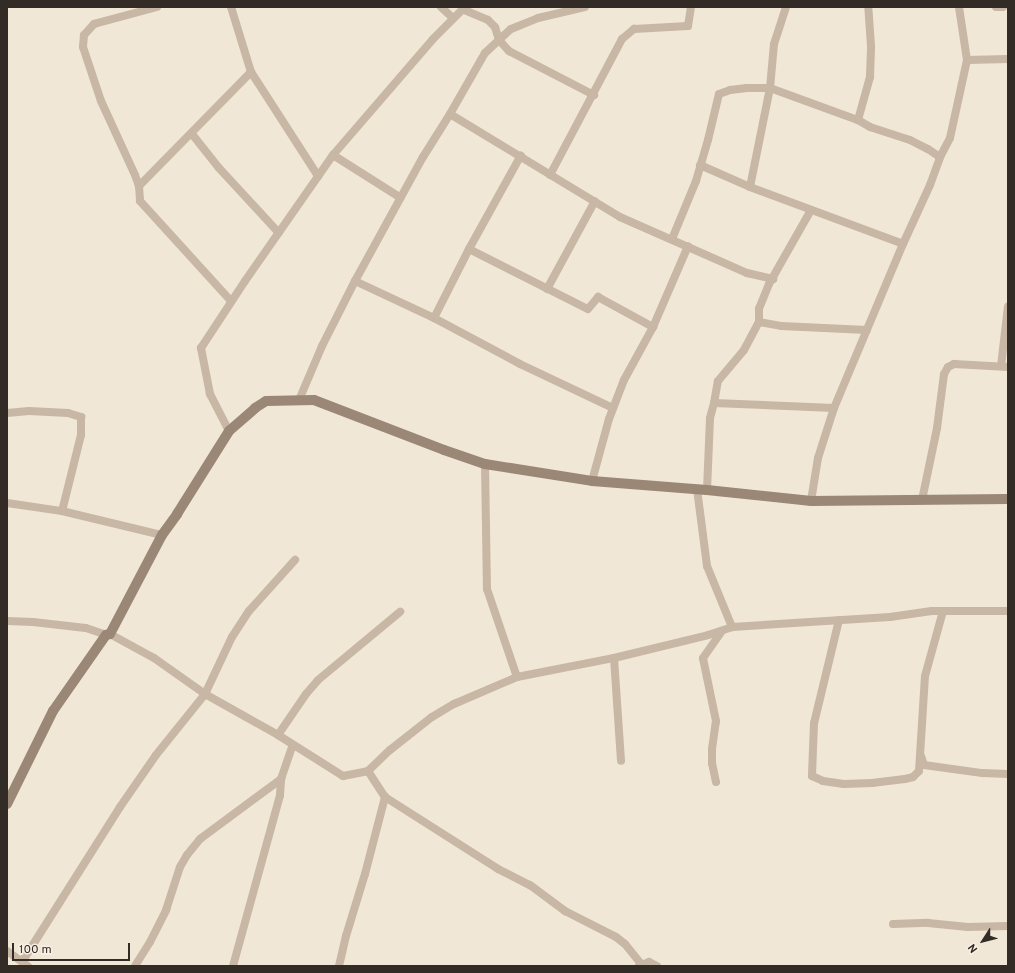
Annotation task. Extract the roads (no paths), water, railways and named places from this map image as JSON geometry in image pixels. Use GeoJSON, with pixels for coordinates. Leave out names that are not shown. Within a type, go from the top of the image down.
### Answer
{"type":"FeatureCollection","features":[{"type":"Feature","properties":{"kind":"street"},"geometry":{"type":"LineString","coordinates":[[157,7],[94,24],[84,35],[83,47],[101,101],[139,186],[140,201],[231,301]]}},
{"type":"Feature","properties":{"kind":"street"},"geometry":{"type":"LineString","coordinates":[[231,7],[251,72],[318,176]]}},
{"type":"Feature","properties":{"kind":"street"},"geometry":{"type":"LineString","coordinates":[[442,7],[453,18]]}},
{"type":"Feature","properties":{"kind":"street"},"geometry":{"type":"LineString","coordinates":[[299,400],[322,346],[355,281],[402,198],[423,157],[485,53],[511,29],[532,20],[585,7]]}},
{"type":"Feature","properties":{"kind":"street"},"geometry":{"type":"LineString","coordinates":[[550,175],[594,94],[622,38],[634,29],[688,26],[691,7]]}},
{"type":"Feature","properties":{"kind":"street"},"geometry":{"type":"LineString","coordinates":[[750,187],[770,88],[773,49],[786,7]]}},
{"type":"Feature","properties":{"kind":"street"},"geometry":{"type":"LineString","coordinates":[[858,120],[870,77],[871,46],[868,7]]}},
{"type":"Feature","properties":{"kind":"street"},"geometry":{"type":"LineString","coordinates":[[811,501],[818,458],[834,408],[903,244],[930,185],[940,157],[950,138],[967,60],[959,7],[964,7]]}},
{"type":"Feature","properties":{"kind":"street"},"geometry":{"type":"LineString","coordinates":[[996,7],[1003,7]]}},
{"type":"Feature","properties":{"kind":"street"},"geometry":{"type":"LineString","coordinates":[[229,431],[210,394],[201,348],[231,301],[333,156],[453,18],[464,8],[488,20],[495,27],[499,40],[510,51],[594,94]]}},
{"type":"Feature","properties":{"kind":"street"},"geometry":{"type":"LineString","coordinates":[[967,60],[1008,59]]}},
{"type":"Feature","properties":{"kind":"street"},"geometry":{"type":"LineString","coordinates":[[139,186],[192,134],[251,72]]}},
{"type":"Feature","properties":{"kind":"street"},"geometry":{"type":"LineString","coordinates":[[672,239],[696,181],[719,94],[730,90],[770,88],[858,120],[870,127],[910,140],[940,157]]}},
{"type":"Feature","properties":{"kind":"street"},"geometry":{"type":"LineString","coordinates":[[450,114],[521,155],[550,175],[620,217],[747,273],[773,279]]}},
{"type":"Feature","properties":{"kind":"street"},"geometry":{"type":"LineString","coordinates":[[192,134],[219,168],[279,233]]}},
{"type":"Feature","properties":{"kind":"street"},"geometry":{"type":"LineString","coordinates":[[434,318],[469,249],[521,155]]}},
{"type":"Feature","properties":{"kind":"street"},"geometry":{"type":"LineString","coordinates":[[333,156],[402,198]]}},
{"type":"Feature","properties":{"kind":"street"},"geometry":{"type":"LineString","coordinates":[[700,165],[750,187],[903,244]]}},
{"type":"Feature","properties":{"kind":"street"},"geometry":{"type":"LineString","coordinates":[[548,289],[595,201]]}},
{"type":"Feature","properties":{"kind":"street"},"geometry":{"type":"LineString","coordinates":[[732,627],[707,566],[702,490],[710,418],[718,381],[744,350],[759,322],[759,308],[773,279],[811,210]]}},
{"type":"Feature","properties":{"kind":"street"},"geometry":{"type":"LineString","coordinates":[[592,481],[613,408],[624,380],[652,327],[688,246]]}},
{"type":"Feature","properties":{"kind":"street"},"geometry":{"type":"LineString","coordinates":[[469,249],[588,309],[598,297],[652,327]]}},
{"type":"Feature","properties":{"kind":"street"},"geometry":{"type":"LineString","coordinates":[[355,281],[434,318],[520,364],[613,408]]}},
{"type":"Feature","properties":{"kind":"street"},"geometry":{"type":"LineString","coordinates":[[922,500],[937,428],[944,374],[948,367],[954,364],[1005,366],[1008,306]]}},
{"type":"Feature","properties":{"kind":"street"},"geometry":{"type":"LineString","coordinates":[[759,322],[781,326],[867,330]]}},
{"type":"Feature","properties":{"kind":"street"},"geometry":{"type":"LineString","coordinates":[[7,804],[53,711],[108,634],[162,535],[177,514],[229,431],[255,408],[266,401],[314,400],[444,450],[485,464],[592,481],[811,501],[1008,499]]}},
{"type":"Feature","properties":{"kind":"street"},"geometry":{"type":"LineString","coordinates":[[714,403],[834,408]]}},
{"type":"Feature","properties":{"kind":"street"},"geometry":{"type":"LineString","coordinates":[[7,413],[29,411],[68,413],[81,417],[81,435],[62,512]]}},
{"type":"Feature","properties":{"kind":"street"},"geometry":{"type":"LineString","coordinates":[[485,464],[487,589],[517,676]]}},
{"type":"Feature","properties":{"kind":"street"},"geometry":{"type":"LineString","coordinates":[[7,503],[62,512],[162,535]]}},
{"type":"Feature","properties":{"kind":"street"},"geometry":{"type":"LineString","coordinates":[[7,951],[25,964],[120,807],[156,755],[205,694],[232,637],[250,611],[295,560]]}},
{"type":"Feature","properties":{"kind":"street"},"geometry":{"type":"LineString","coordinates":[[839,620],[824,675],[814,722],[812,776],[823,781],[844,784],[872,784],[913,777],[919,771],[925,676],[943,611]]}},
{"type":"Feature","properties":{"kind":"street"},"geometry":{"type":"LineString","coordinates":[[7,621],[33,622],[86,628],[108,634],[154,658],[205,694],[278,735],[343,776],[368,771],[432,717],[454,704],[517,676],[614,658],[722,631],[732,627],[943,611],[1008,611]]}},
{"type":"Feature","properties":{"kind":"street"},"geometry":{"type":"LineString","coordinates":[[278,735],[306,694],[318,680],[400,612]]}},
{"type":"Feature","properties":{"kind":"street"},"geometry":{"type":"LineString","coordinates":[[716,782],[712,763],[716,721],[703,658],[722,631]]}},
{"type":"Feature","properties":{"kind":"street"},"geometry":{"type":"LineString","coordinates":[[614,658],[621,761]]}},
{"type":"Feature","properties":{"kind":"street"},"geometry":{"type":"LineString","coordinates":[[233,966],[280,794],[281,779],[293,745]]}},
{"type":"Feature","properties":{"kind":"street"},"geometry":{"type":"LineString","coordinates":[[921,756],[924,765],[965,769],[982,773],[1008,774]]}},
{"type":"Feature","properties":{"kind":"street"},"geometry":{"type":"LineString","coordinates":[[368,771],[385,797],[498,869],[530,885],[565,911],[616,937],[625,944],[640,965],[649,962],[657,966]]}},
{"type":"Feature","properties":{"kind":"street"},"geometry":{"type":"LineString","coordinates":[[135,966],[150,942],[166,910],[180,867],[187,855],[200,839],[281,779]]}},
{"type":"Feature","properties":{"kind":"street"},"geometry":{"type":"LineString","coordinates":[[339,966],[385,797]]}},
{"type":"Feature","properties":{"kind":"street"},"geometry":{"type":"LineString","coordinates":[[893,924],[928,923],[968,927],[1008,926]]}}]}
